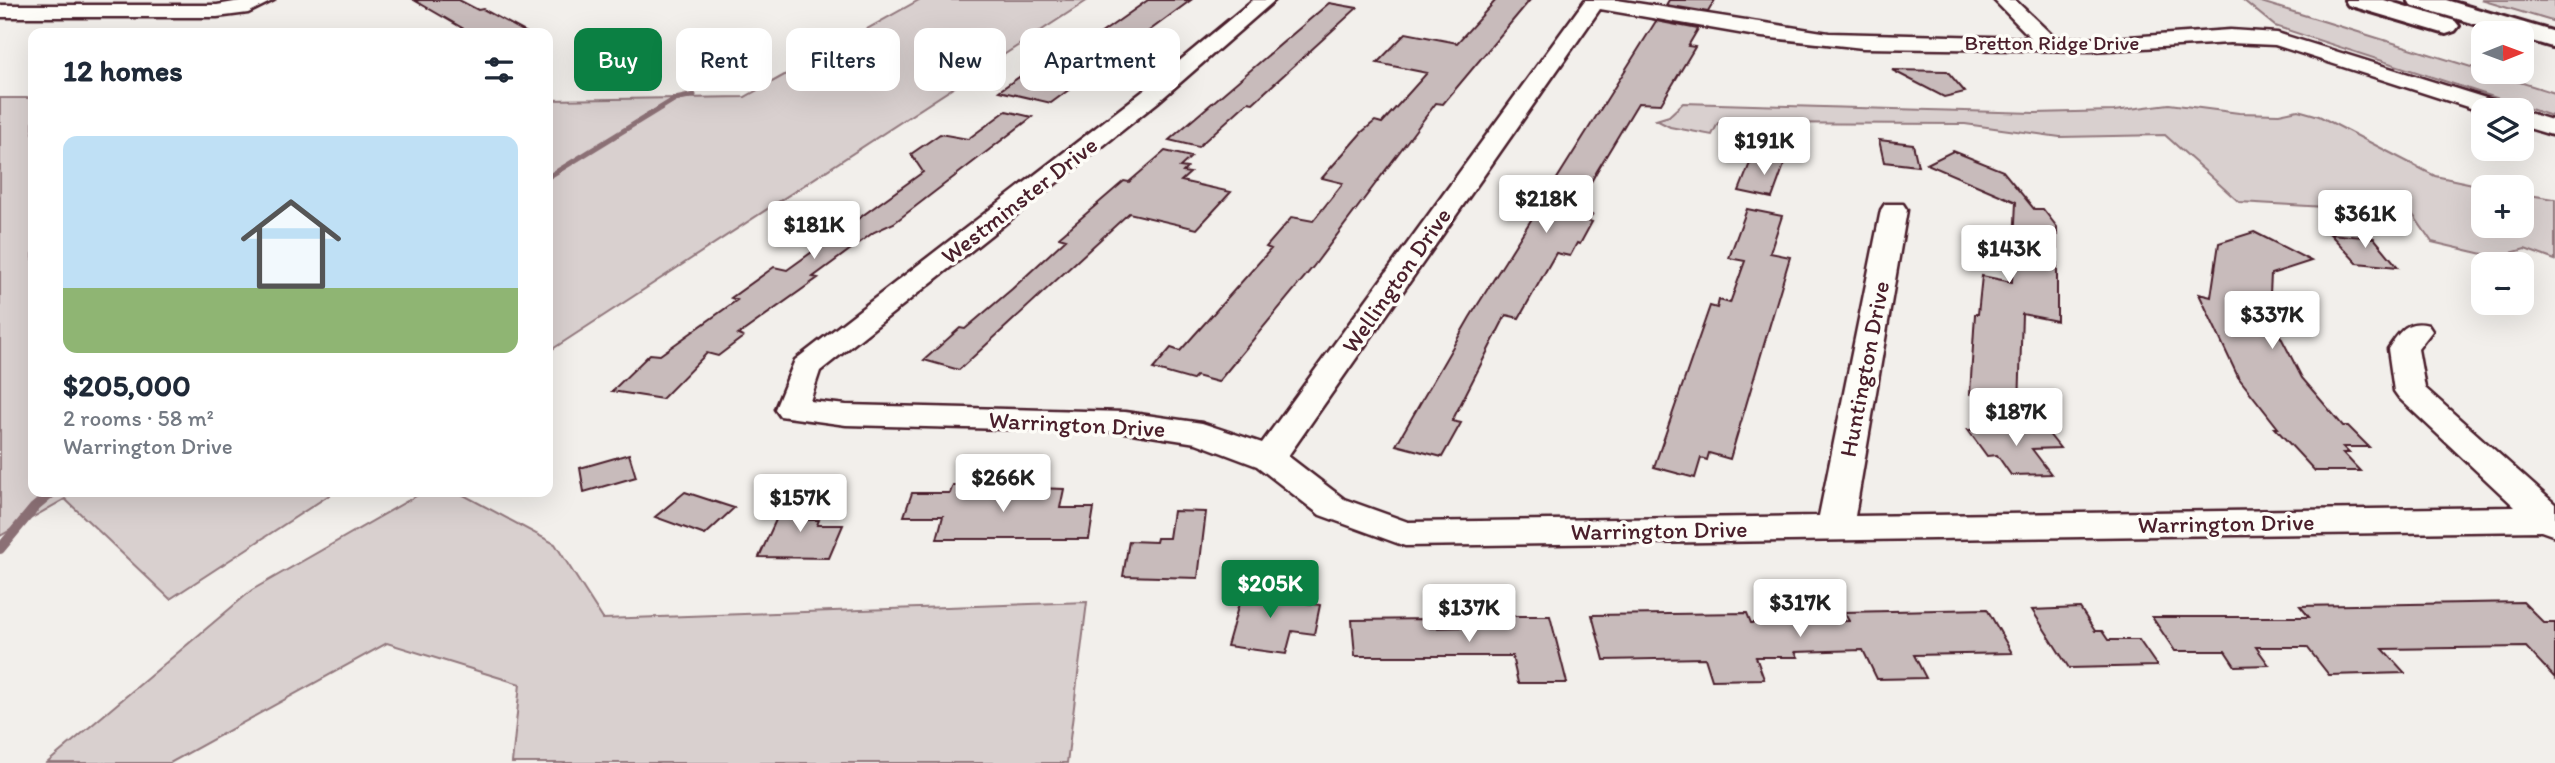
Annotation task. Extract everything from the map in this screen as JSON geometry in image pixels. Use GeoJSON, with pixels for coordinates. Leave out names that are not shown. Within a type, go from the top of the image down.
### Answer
{"type":"FeatureCollection","features":[{"type":"Feature","properties":{"kind":"highway"},"geometry":{"type":"LineString","coordinates":[[2357,0],[2471,33]]}},
{"type":"Feature","properties":{"kind":"highway"},"geometry":{"type":"LineString","coordinates":[[2420,0],[2555,40]]}},
{"type":"Feature","properties":{"kind":"highway"},"geometry":{"type":"LineString","coordinates":[[2534,52],[2555,58]]}},
{"type":"Feature","properties":{"kind":"street"},"geometry":{"type":"LineString","coordinates":[[0,11],[217,11],[241,9],[264,0]]}},
{"type":"Feature","properties":{"kind":"street","name":"Westminster Drive"},"geometry":{"type":"LineString","coordinates":[[791,409],[806,367],[1150,97],[1265,0]]}},
{"type":"Feature","properties":{"kind":"street"},"geometry":{"type":"LineString","coordinates":[[2004,0],[2048,43]]}},
{"type":"Feature","properties":{"kind":"street","name":"Bretton Ridge Drive"},"geometry":{"type":"LineString","coordinates":[[1595,1],[1765,31],[1862,42],[2103,45],[2228,34],[2277,39],[2471,101]]}},
{"type":"Feature","properties":{"kind":"street","name":"Wellington Drive"},"geometry":{"type":"LineString","coordinates":[[1269,458],[1595,1]]}},
{"type":"Feature","properties":{"kind":"street"},"geometry":{"type":"LineString","coordinates":[[2534,121],[2555,129]]}},
{"type":"Feature","properties":{"kind":"street","name":"Huntington Drive"},"geometry":{"type":"LineString","coordinates":[[1835,527],[1894,210]]}},
{"type":"Feature","properties":{"kind":"street"},"geometry":{"type":"LineString","coordinates":[[2417,331],[2403,349],[2410,390],[2553,521]]}},
{"type":"Feature","properties":{"kind":"street","name":"Warrington Drive"},"geometry":{"type":"LineString","coordinates":[[791,409],[846,415],[1125,422],[1202,433],[1269,458],[1332,506],[1405,534],[1835,527],[2553,521]]}},
{"type":"Feature","properties":{"kind":"shaded area"},"geometry":{"type":"Polygon","coordinates":[[[919,0],[1088,0],[1045,28],[1020,28],[1020,44],[1006,53],[1006,28],[914,28],[914,91],[948,91],[553,349],[553,100],[745,97],[756,91],[772,91],[772,82],[786,74],[786,91],[900,91],[900,28],[869,28],[919,0]]]}},
{"type":"Feature","properties":{"kind":"shaded area"},"geometry":{"type":"Polygon","coordinates":[[[2243,0],[2255,0],[2471,67],[2471,84],[2526,84],[2555,93],[2555,117],[2534,110],[2534,98],[2497,98],[2275,26],[2243,0]]]}},
{"type":"Feature","properties":{"kind":"shaded area"},"geometry":{"type":"Polygon","coordinates":[[[2481,0],[2555,0],[2555,22],[2481,0]]]}},
{"type":"Feature","properties":{"kind":"shaded area"},"geometry":{"type":"Polygon","coordinates":[[[0,98],[28,98],[28,497],[326,497],[170,599],[65,499],[0,536],[0,98]]]}},
{"type":"Feature","properties":{"kind":"shaded area"},"geometry":{"type":"Polygon","coordinates":[[[1683,103],[2035,113],[2114,111],[2169,104],[2239,113],[2279,114],[2298,110],[2319,116],[2435,176],[2471,184],[2471,238],[2534,238],[2534,196],[2555,199],[2555,260],[2525,249],[2514,252],[2475,252],[2432,242],[2411,212],[2239,202],[2165,135],[2060,137],[1965,124],[1718,123],[1712,135],[1670,127],[1656,120],[1669,116],[1683,103]]]}},
{"type":"Feature","properties":{"kind":"shaded area"},"geometry":{"type":"Polygon","coordinates":[[[414,497],[467,497],[555,544],[603,619],[1087,602],[1067,763],[512,763],[520,684],[387,643],[170,763],[47,763],[252,590],[414,497]]]}},
{"type":"Feature","properties":{"kind":"building"},"geometry":{"type":"Polygon","coordinates":[[[414,0],[459,0],[478,10],[483,9],[518,28],[462,28],[414,0]]]}},
{"type":"Feature","properties":{"kind":"building"},"geometry":{"type":"Polygon","coordinates":[[[1148,0],[1191,0],[1153,28],[1108,28],[1148,0]]]}},
{"type":"Feature","properties":{"kind":"building"},"geometry":{"type":"Polygon","coordinates":[[[1496,0],[1530,0],[1443,104],[1436,103],[1313,267],[1218,382],[1196,376],[1192,380],[1153,369],[1171,348],[1180,351],[1271,249],[1266,247],[1292,217],[1313,221],[1343,183],[1322,178],[1362,132],[1375,121],[1382,123],[1427,73],[1377,63],[1406,33],[1457,43],[1496,0]]]}},
{"type":"Feature","properties":{"kind":"building"},"geometry":{"type":"Polygon","coordinates":[[[1669,0],[1715,0],[1708,12],[1666,5],[1669,0]]]}},
{"type":"Feature","properties":{"kind":"building"},"geometry":{"type":"Polygon","coordinates":[[[1329,3],[1357,8],[1253,103],[1248,102],[1198,147],[1169,140],[1329,3]]]}},
{"type":"Feature","properties":{"kind":"building"},"geometry":{"type":"Polygon","coordinates":[[[1656,21],[1698,29],[1688,46],[1695,47],[1661,104],[1638,103],[1597,171],[1575,211],[1592,215],[1588,221],[1592,222],[1580,244],[1577,243],[1570,256],[1556,253],[1519,318],[1506,315],[1452,421],[1461,423],[1442,457],[1396,445],[1470,317],[1656,21]]]}},
{"type":"Feature","properties":{"kind":"building"},"geometry":{"type":"Polygon","coordinates":[[[1892,70],[1947,71],[1965,92],[1944,97],[1892,70]]]}},
{"type":"Feature","properties":{"kind":"building"},"geometry":{"type":"Polygon","coordinates":[[[1020,76],[1020,91],[1067,91],[1051,103],[999,91],[1006,91],[1006,86],[1020,76]]]}},
{"type":"Feature","properties":{"kind":"building"},"geometry":{"type":"Polygon","coordinates":[[[1006,111],[1032,117],[894,223],[874,232],[813,277],[818,278],[738,335],[743,337],[718,356],[707,353],[662,399],[612,391],[650,354],[660,355],[737,300],[731,298],[774,267],[787,270],[923,172],[911,154],[940,134],[968,139],[1006,111]]]}},
{"type":"Feature","properties":{"kind":"building"},"geometry":{"type":"Polygon","coordinates":[[[1879,140],[1913,144],[1918,166],[1884,162],[1879,140]]]}},
{"type":"Feature","properties":{"kind":"building"},"geometry":{"type":"Polygon","coordinates":[[[1165,151],[1191,157],[1180,167],[1187,168],[1183,172],[1190,173],[1181,181],[1231,192],[1197,229],[1129,213],[959,370],[924,360],[960,328],[965,329],[1012,289],[1066,239],[1059,237],[1124,181],[1129,182],[1165,151]]]}},
{"type":"Feature","properties":{"kind":"building"},"geometry":{"type":"Polygon","coordinates":[[[1953,151],[2003,171],[2034,209],[2043,209],[2057,227],[2057,321],[2022,314],[2019,406],[1970,394],[1975,314],[1978,314],[1982,276],[2012,282],[2016,202],[1927,164],[1953,151]]]}},
{"type":"Feature","properties":{"kind":"building"},"geometry":{"type":"Polygon","coordinates":[[[1788,154],[1772,198],[1739,191],[1750,163],[1788,154]]]}},
{"type":"Feature","properties":{"kind":"building"},"geometry":{"type":"Polygon","coordinates":[[[1747,209],[1782,216],[1770,253],[1790,257],[1730,459],[1709,453],[1707,460],[1701,458],[1695,478],[1654,467],[1710,306],[1717,308],[1719,300],[1730,303],[1745,261],[1729,258],[1747,209]]]}},
{"type":"Feature","properties":{"kind":"building"},"geometry":{"type":"Polygon","coordinates":[[[2254,232],[2311,261],[2271,274],[2269,314],[2302,378],[2343,426],[2348,426],[2369,447],[2343,447],[2349,453],[2343,453],[2360,471],[2315,471],[2275,428],[2278,428],[2238,377],[2199,294],[2211,297],[2219,243],[2254,232]]]}},
{"type":"Feature","properties":{"kind":"building"},"geometry":{"type":"Polygon","coordinates":[[[2330,234],[2374,238],[2398,267],[2357,263],[2330,234]]]}},
{"type":"Feature","properties":{"kind":"building"},"geometry":{"type":"Polygon","coordinates":[[[2044,428],[2060,448],[2032,449],[2051,474],[2011,475],[1997,455],[1987,456],[1968,430],[2044,428]]]}},
{"type":"Feature","properties":{"kind":"building"},"geometry":{"type":"Polygon","coordinates":[[[629,454],[636,477],[584,492],[580,468],[629,454]]]}},
{"type":"Feature","properties":{"kind":"building"},"geometry":{"type":"Polygon","coordinates":[[[953,485],[1064,489],[1060,508],[1094,508],[1089,539],[937,539],[943,516],[904,516],[912,493],[950,493],[953,485]]]}},
{"type":"Feature","properties":{"kind":"building"},"geometry":{"type":"Polygon","coordinates":[[[685,492],[734,508],[705,535],[655,517],[685,492]]]}},
{"type":"Feature","properties":{"kind":"building"},"geometry":{"type":"Polygon","coordinates":[[[785,500],[815,501],[807,520],[819,520],[817,525],[843,525],[829,558],[759,557],[785,500]]]}},
{"type":"Feature","properties":{"kind":"building"},"geometry":{"type":"Polygon","coordinates":[[[1173,511],[1206,512],[1198,578],[1123,576],[1129,541],[1156,542],[1157,538],[1169,538],[1173,511]]]}},
{"type":"Feature","properties":{"kind":"building"},"geometry":{"type":"Polygon","coordinates":[[[1244,586],[1294,592],[1291,601],[1320,605],[1314,634],[1292,631],[1286,654],[1227,646],[1244,586]]]}},
{"type":"Feature","properties":{"kind":"building"},"geometry":{"type":"Polygon","coordinates":[[[2523,602],[2544,623],[2555,623],[2555,678],[2526,647],[2383,649],[2405,673],[2329,675],[2307,647],[2256,647],[2269,665],[2235,666],[2225,651],[2175,651],[2152,617],[2309,617],[2300,606],[2523,602]]]}},
{"type":"Feature","properties":{"kind":"building"},"geometry":{"type":"Polygon","coordinates":[[[2080,608],[2095,631],[2102,631],[2108,640],[2139,640],[2157,666],[2069,668],[2032,610],[2080,608]]]}},
{"type":"Feature","properties":{"kind":"building"},"geometry":{"type":"Polygon","coordinates":[[[1987,609],[2012,653],[1914,655],[1926,678],[1877,679],[1863,650],[1795,652],[1798,657],[1756,657],[1764,679],[1712,680],[1705,658],[1604,660],[1592,615],[1747,613],[1751,623],[1849,621],[1844,612],[1987,609]]]}},
{"type":"Feature","properties":{"kind":"building"},"geometry":{"type":"Polygon","coordinates":[[[1505,616],[1550,616],[1567,683],[1518,683],[1512,656],[1355,656],[1352,620],[1429,619],[1430,628],[1507,626],[1505,616]]]}},
{"type":"Feature","properties":{"kind":"waterway"},"geometry":{"type":"LineString","coordinates":[[553,174],[675,99],[694,95]]}},
{"type":"Feature","properties":{"kind":"waterway"},"geometry":{"type":"LineString","coordinates":[[0,549],[34,508],[47,497]]}}]}
